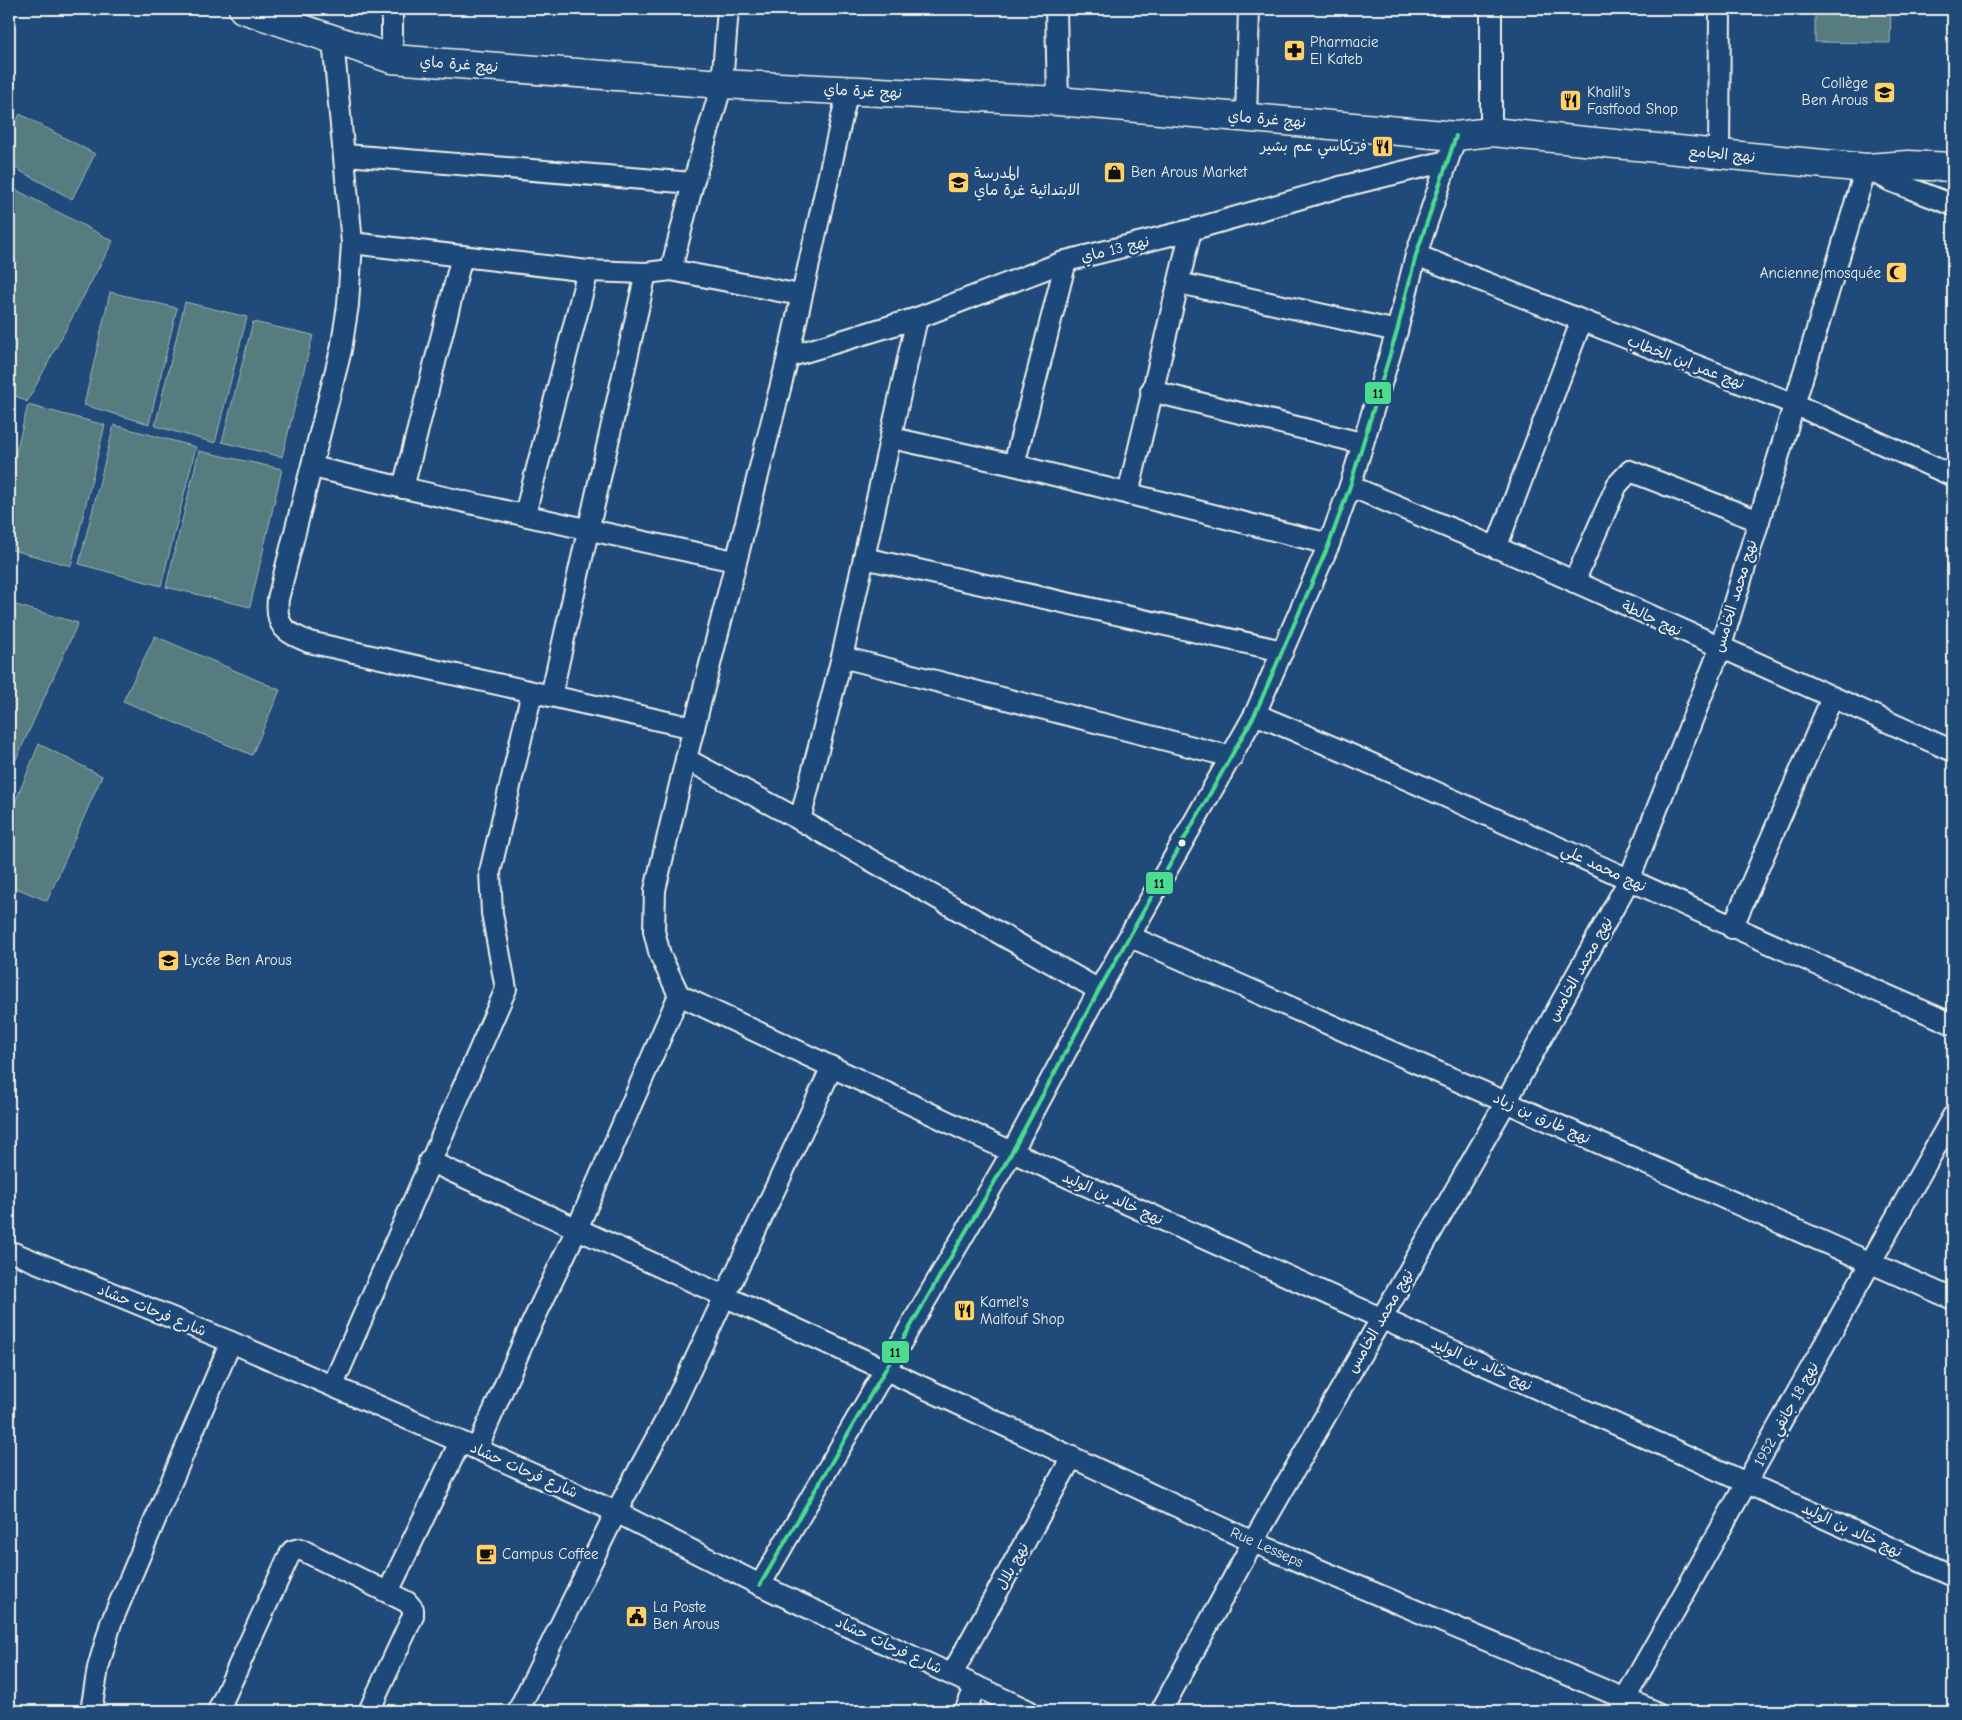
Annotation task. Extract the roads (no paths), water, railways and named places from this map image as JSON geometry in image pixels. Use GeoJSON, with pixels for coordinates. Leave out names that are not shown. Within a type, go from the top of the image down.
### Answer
{"type":"FeatureCollection","features":[{"type":"Feature","properties":{"kind":"street","name":"نهج غرة ماي"},"geometry":{"type":"LineString","coordinates":[[243,9],[392,59],[722,84],[1058,101],[1246,116],[1452,148],[1491,132]]}},
{"type":"Feature","properties":{"kind":"street"},"geometry":{"type":"LineString","coordinates":[[392,9],[392,59]]}},
{"type":"Feature","properties":{"kind":"street"},"geometry":{"type":"LineString","coordinates":[[671,270],[693,183],[722,84],[728,9]]}},
{"type":"Feature","properties":{"kind":"street"},"geometry":{"type":"LineString","coordinates":[[1056,9],[1058,101]]}},
{"type":"Feature","properties":{"kind":"street"},"geometry":{"type":"LineString","coordinates":[[1246,116],[1249,9]]}},
{"type":"Feature","properties":{"kind":"street"},"geometry":{"type":"LineString","coordinates":[[1491,9],[1491,132]]}},
{"type":"Feature","properties":{"kind":"street"},"geometry":{"type":"LineString","coordinates":[[1719,153],[1720,9]]}},
{"type":"Feature","properties":{"kind":"street"},"geometry":{"type":"LineString","coordinates":[[333,40],[346,155],[352,243],[348,305],[341,350],[278,599],[278,621],[287,632],[309,642],[694,728]]}},
{"type":"Feature","properties":{"kind":"street"},"geometry":{"type":"LineString","coordinates":[[388,1592],[526,1336],[577,1229],[678,996],[660,955],[654,931],[655,890],[735,561],[788,357],[800,296],[848,90]]}},
{"type":"Feature","properties":{"kind":"street","name":"نهج الجامع"},"geometry":{"type":"LineString","coordinates":[[1491,132],[1866,168],[1908,166],[1953,167]]}},
{"type":"Feature","properties":{"kind":"street"},"geometry":{"type":"LineString","coordinates":[[760,1585],[1012,1152],[1099,990],[1131,937],[1232,757],[1254,714],[1329,544],[1350,486],[1361,443],[1397,331],[1416,255],[1452,148]]}},
{"type":"Feature","properties":{"kind":"street","name":"نهج 13 ماي"},"geometry":{"type":"LineString","coordinates":[[788,357],[917,318],[1066,261],[1191,230],[1340,187],[1452,148]]}},
{"type":"Feature","properties":{"kind":"street"},"geometry":{"type":"LineString","coordinates":[[346,155],[693,183]]}},
{"type":"Feature","properties":{"kind":"street"},"geometry":{"type":"LineString","coordinates":[[1866,168],[1891,181],[1953,206]]}},
{"type":"Feature","properties":{"kind":"street","name":"نهج محمد الخامس"},"geometry":{"type":"LineString","coordinates":[[1161,1711],[1253,1542],[1506,1102],[1629,880],[1720,649],[1866,168]]}},
{"type":"Feature","properties":{"kind":"street"},"geometry":{"type":"LineString","coordinates":[[1128,494],[1151,391],[1191,230]]}},
{"type":"Feature","properties":{"kind":"street"},"geometry":{"type":"LineString","coordinates":[[352,243],[588,271],[646,273],[671,270],[800,296]]}},
{"type":"Feature","properties":{"kind":"street","name":"نهج عمر ابن الخطاب"},"geometry":{"type":"LineString","coordinates":[[1416,255],[1581,322],[1794,404],[1953,476]]}},
{"type":"Feature","properties":{"kind":"street"},"geometry":{"type":"LineString","coordinates":[[402,488],[462,256]]}},
{"type":"Feature","properties":{"kind":"street"},"geometry":{"type":"LineString","coordinates":[[1014,466],[1066,261]]}},
{"type":"Feature","properties":{"kind":"street"},"geometry":{"type":"LineString","coordinates":[[525,514],[588,271]]}},
{"type":"Feature","properties":{"kind":"street"},"geometry":{"type":"LineString","coordinates":[[551,696],[646,273]]}},
{"type":"Feature","properties":{"kind":"street"},"geometry":{"type":"LineString","coordinates":[[1178,283],[1397,331]]}},
{"type":"Feature","properties":{"kind":"street"},"geometry":{"type":"LineString","coordinates":[[800,820],[842,657],[892,438],[917,318]]}},
{"type":"Feature","properties":{"kind":"street"},"geometry":{"type":"LineString","coordinates":[[1496,548],[1581,322]]}},
{"type":"Feature","properties":{"kind":"street"},"geometry":{"type":"LineString","coordinates":[[1151,391],[1361,443]]}},
{"type":"Feature","properties":{"kind":"street"},"geometry":{"type":"LineString","coordinates":[[892,438],[1014,466],[1329,544]]}},
{"type":"Feature","properties":{"kind":"street"},"geometry":{"type":"LineString","coordinates":[[312,467],[525,514],[587,531],[735,561]]}},
{"type":"Feature","properties":{"kind":"street"},"geometry":{"type":"LineString","coordinates":[[1574,582],[1618,485],[1630,471],[1759,521]]}},
{"type":"Feature","properties":{"kind":"street","name":"نهج جالطة"},"geometry":{"type":"LineString","coordinates":[[1350,486],[1574,582],[1720,649],[1953,751]]}},
{"type":"Feature","properties":{"kind":"street"},"geometry":{"type":"LineString","coordinates":[[864,558],[1283,651]]}},
{"type":"Feature","properties":{"kind":"street"},"geometry":{"type":"LineString","coordinates":[[842,657],[1232,757]]}},
{"type":"Feature","properties":{"kind":"street"},"geometry":{"type":"LineString","coordinates":[[333,1385],[429,1160],[506,989],[492,913],[490,872],[532,692]]}},
{"type":"Feature","properties":{"kind":"street"},"geometry":{"type":"LineString","coordinates":[[1732,928],[1832,698]]}},
{"type":"Feature","properties":{"kind":"street","name":"نهج محمد علي"},"geometry":{"type":"LineString","coordinates":[[1254,714],[1397,774],[1732,928],[1953,1024]]}},
{"type":"Feature","properties":{"kind":"street"},"geometry":{"type":"LineString","coordinates":[[686,759],[800,820],[1099,990]]}},
{"type":"Feature","properties":{"kind":"street","name":"نهج طارق بن زياد"},"geometry":{"type":"LineString","coordinates":[[1131,937],[1953,1299]]}},
{"type":"Feature","properties":{"kind":"street","name":"نهج خالد بن الوليد"},"geometry":{"type":"LineString","coordinates":[[678,996],[1012,1152],[1953,1576]]}},
{"type":"Feature","properties":{"kind":"street"},"geometry":{"type":"LineString","coordinates":[[518,1711],[616,1512],[673,1407],[832,1067]]}},
{"type":"Feature","properties":{"kind":"street","name":"نهج 18 جانفي 1952"},"geometry":{"type":"LineString","coordinates":[[1622,1705],[1953,1116]]}},
{"type":"Feature","properties":{"kind":"street","name":"Rue Lesseps"},"geometry":{"type":"LineString","coordinates":[[429,1160],[886,1370],[1253,1542],[1622,1705],[1654,1711]]}},
{"type":"Feature","properties":{"kind":"street","name":"شارع فرحات حشاد"},"geometry":{"type":"LineString","coordinates":[[9,1251],[333,1385],[468,1445],[616,1512],[760,1585],[1029,1711]]}},
{"type":"Feature","properties":{"kind":"street"},"geometry":{"type":"LineString","coordinates":[[91,1711],[98,1668],[111,1623],[231,1342]]}},
{"type":"Feature","properties":{"kind":"street","name":"نهج بلال"},"geometry":{"type":"LineString","coordinates":[[952,1674],[1072,1457]]}},
{"type":"Feature","properties":{"kind":"street"},"geometry":{"type":"LineString","coordinates":[[218,1711],[292,1551],[300,1549],[407,1602],[413,1609],[413,1616],[369,1711]]}},
{"type":"Feature","properties":{"kind":"street"},"geometry":{"type":"LineString","coordinates":[[965,1711],[976,1686]]}},
{"type":"Feature","properties":{"kind":"place","name":"Pharmacie El Kateb"},"geometry":{"type":"Point","coordinates":[1294,51]}},
{"type":"Feature","properties":{"kind":"place","name":"Collège Ben Arous"},"geometry":{"type":"Point","coordinates":[1884,92]}},
{"type":"Feature","properties":{"kind":"place","name":"Khalil's Fastfood Shop"},"geometry":{"type":"Point","coordinates":[1571,101]}},
{"type":"Feature","properties":{"kind":"place","name":"فريكاسي عم بشير"},"geometry":{"type":"Point","coordinates":[1383,146]}},
{"type":"Feature","properties":{"kind":"place","name":"Ben Arous Market"},"geometry":{"type":"Point","coordinates":[1115,172]}},
{"type":"Feature","properties":{"kind":"place","name":"المدرسة الابتدائية غرة ماي"},"geometry":{"type":"Point","coordinates":[958,182]}},
{"type":"Feature","properties":{"kind":"place","name":"Ancienne mosquée"},"geometry":{"type":"Point","coordinates":[1897,273]}},
{"type":"Feature","properties":{"kind":"place","name":"Lycée Ben Arous"},"geometry":{"type":"Point","coordinates":[168,960]}},
{"type":"Feature","properties":{"kind":"place","name":"Kamel's Malfouf Shop"},"geometry":{"type":"Point","coordinates":[964,1311]}},
{"type":"Feature","properties":{"kind":"place","name":"Campus Coffee"},"geometry":{"type":"Point","coordinates":[486,1554]}},
{"type":"Feature","properties":{"kind":"place","name":"La Poste Ben Arous"},"geometry":{"type":"Point","coordinates":[637,1616]}}]}
